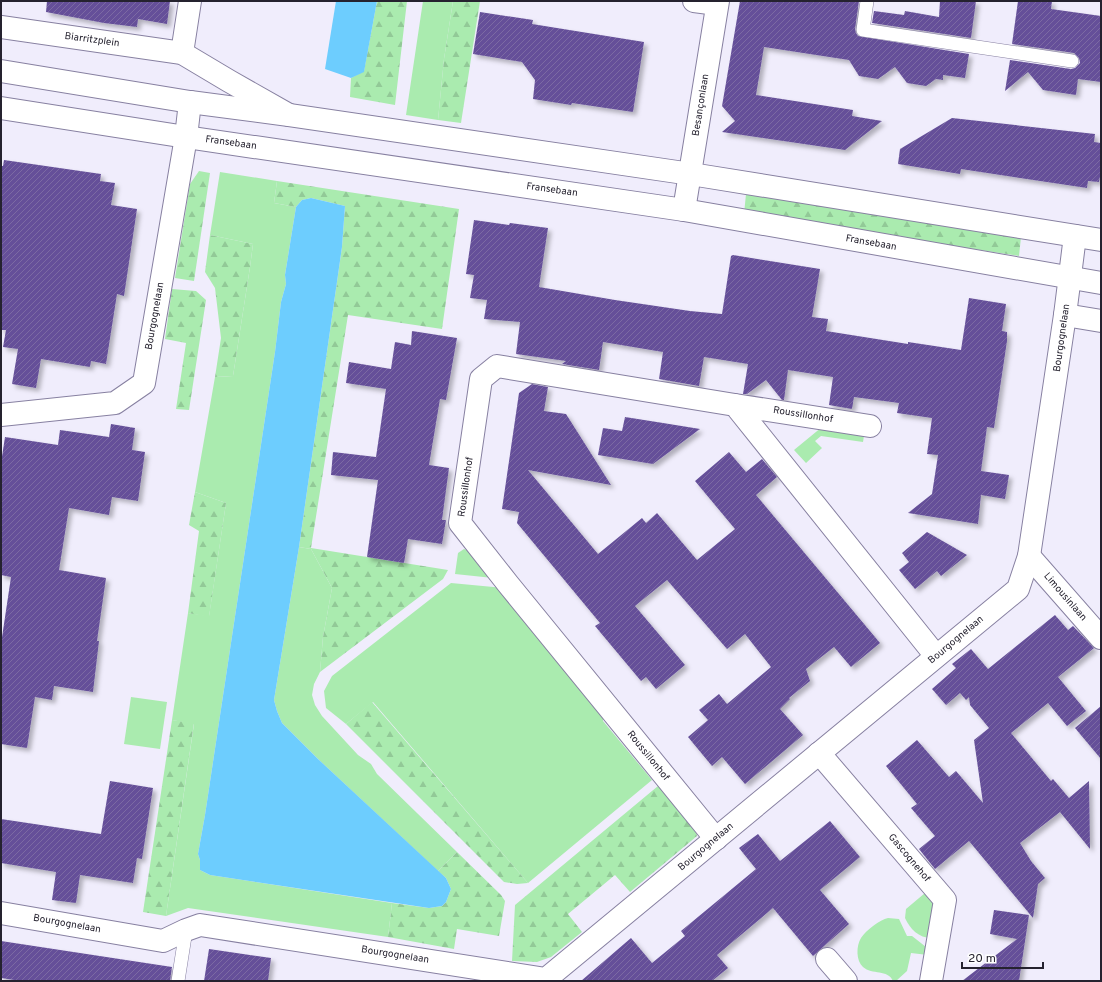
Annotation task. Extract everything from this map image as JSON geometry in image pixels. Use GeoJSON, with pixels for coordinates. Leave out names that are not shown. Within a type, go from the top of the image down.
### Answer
{"type":"FeatureCollection","features":[{"type":"Feature","properties":{"kind":"street"},"geometry":{"type":"LineString","coordinates":[[182,53],[190,1]]}},
{"type":"Feature","properties":{"kind":"street"},"geometry":{"type":"LineString","coordinates":[[694,1],[718,3]]}},
{"type":"Feature","properties":{"kind":"street","name":"Besançonlaan"},"geometry":{"type":"LineString","coordinates":[[684,210],[718,3]]}},
{"type":"Feature","properties":{"kind":"street","name":"Biarritzplein"},"geometry":{"type":"LineString","coordinates":[[1,27],[182,53],[229,82],[289,115]]}},
{"type":"Feature","properties":{"kind":"street"},"geometry":{"type":"LineString","coordinates":[[1,71],[190,102],[289,115],[691,174],[1101,240]]}},
{"type":"Feature","properties":{"kind":"street","name":"Bourgognelaan"},"geometry":{"type":"LineString","coordinates":[[1,415],[115,403],[144,383],[186,136],[190,102]]}},
{"type":"Feature","properties":{"kind":"street","name":"Fransebaan"},"geometry":{"type":"LineString","coordinates":[[1,108],[684,210],[1101,283]]}},
{"type":"Feature","properties":{"kind":"street","name":"Bourgognelaan"},"geometry":{"type":"LineString","coordinates":[[1,913],[163,941],[200,925],[546,979],[1018,589],[1029,556],[1065,315],[1075,236]]}},
{"type":"Feature","properties":{"kind":"street"},"geometry":{"type":"LineString","coordinates":[[1065,315],[1101,321]]}},
{"type":"Feature","properties":{"kind":"street","name":"Roussillonhof"},"geometry":{"type":"LineString","coordinates":[[716,839],[460,523],[481,379],[497,366],[870,426]]}},
{"type":"Feature","properties":{"kind":"street"},"geometry":{"type":"LineString","coordinates":[[735,405],[936,656]]}},
{"type":"Feature","properties":{"kind":"street","name":"Limousinlaan"},"geometry":{"type":"LineString","coordinates":[[1029,556],[1101,638]]}},
{"type":"Feature","properties":{"kind":"street","name":"Gascognehof"},"geometry":{"type":"LineString","coordinates":[[819,753],[945,900],[931,981]]}},
{"type":"Feature","properties":{"kind":"street"},"geometry":{"type":"LineString","coordinates":[[827,959],[846,981]]}},
{"type":"Feature","properties":{"kind":"lane"},"geometry":{"type":"LineString","coordinates":[[868,1],[863,30],[1072,61]]}},
{"type":"Feature","properties":{"kind":"lane"},"geometry":{"type":"LineString","coordinates":[[178,981],[186,930]]}},
{"type":"Feature","properties":{"kind":"green space"},"geometry":{"type":"Polygon","coordinates":[[[377,1],[407,1],[395,105],[350,97],[351,78],[364,71],[377,1]]]}},
{"type":"Feature","properties":{"kind":"green space"},"geometry":{"type":"Polygon","coordinates":[[[423,1],[453,1],[444,59],[438,120],[406,115],[423,1]]]}},
{"type":"Feature","properties":{"kind":"green space"},"geometry":{"type":"Polygon","coordinates":[[[453,1],[480,1],[461,123],[438,120],[444,59],[453,1]]]}},
{"type":"Feature","properties":{"kind":"green space"},"geometry":{"type":"Polygon","coordinates":[[[199,171],[210,173],[194,281],[175,278],[190,184],[199,171]]]}},
{"type":"Feature","properties":{"kind":"green space"},"geometry":{"type":"Polygon","coordinates":[[[220,172],[277,181],[274,203],[296,207],[285,275],[286,284],[281,302],[275,352],[198,854],[200,860],[200,870],[210,875],[392,903],[388,937],[188,908],[166,916],[194,724],[172,720],[188,613],[209,616],[226,503],[195,492],[215,377],[233,376],[253,244],[210,235],[220,172]]]}},
{"type":"Feature","properties":{"kind":"green space"},"geometry":{"type":"Polygon","coordinates":[[[277,181],[459,209],[442,329],[348,315],[311,548],[448,570],[443,579],[320,672],[323,637],[332,588],[311,549],[299,547],[342,247],[345,206],[311,198],[302,200],[296,207],[274,203],[277,181]]]}},
{"type":"Feature","properties":{"kind":"green space"},"geometry":{"type":"Polygon","coordinates":[[[746,194],[1021,237],[1019,256],[744,214],[746,194]]]}},
{"type":"Feature","properties":{"kind":"green space"},"geometry":{"type":"Polygon","coordinates":[[[210,235],[253,244],[233,376],[215,377],[221,338],[215,288],[205,272],[210,235]]]}},
{"type":"Feature","properties":{"kind":"green space"},"geometry":{"type":"Polygon","coordinates":[[[172,289],[196,291],[206,300],[189,410],[176,409],[186,343],[165,339],[172,289]]]}},
{"type":"Feature","properties":{"kind":"green space"},"geometry":{"type":"Polygon","coordinates":[[[822,427],[865,430],[863,442],[821,436],[815,441],[822,448],[806,463],[794,450],[822,427]]]}},
{"type":"Feature","properties":{"kind":"green space"},"geometry":{"type":"Polygon","coordinates":[[[195,492],[226,503],[209,617],[188,613],[199,531],[189,525],[195,492]]]}},
{"type":"Feature","properties":{"kind":"green space"},"geometry":{"type":"Polygon","coordinates":[[[299,547],[311,549],[332,588],[323,637],[320,672],[314,684],[312,695],[315,705],[322,716],[358,755],[371,764],[377,774],[457,852],[438,871],[318,759],[282,723],[274,700],[299,547]]]}},
{"type":"Feature","properties":{"kind":"green space"},"geometry":{"type":"Polygon","coordinates":[[[464,549],[473,553],[493,578],[455,574],[458,553],[464,549]]]}},
{"type":"Feature","properties":{"kind":"green space"},"geometry":{"type":"Polygon","coordinates":[[[451,583],[504,588],[603,715],[603,721],[652,780],[528,883],[373,702],[346,724],[326,708],[324,691],[332,676],[451,583]]]}},
{"type":"Feature","properties":{"kind":"green space"},"geometry":{"type":"Polygon","coordinates":[[[131,697],[167,702],[160,749],[124,744],[131,697]]]}},
{"type":"Feature","properties":{"kind":"green space"},"geometry":{"type":"Polygon","coordinates":[[[372,702],[528,883],[517,884],[504,882],[346,724],[372,702]]]}},
{"type":"Feature","properties":{"kind":"green space"},"geometry":{"type":"Polygon","coordinates":[[[172,720],[194,723],[166,916],[143,912],[172,720]]]}},
{"type":"Feature","properties":{"kind":"green space"},"geometry":{"type":"Polygon","coordinates":[[[658,786],[695,828],[697,836],[630,892],[615,875],[568,914],[582,932],[551,957],[537,962],[512,961],[515,905],[658,786]]]}},
{"type":"Feature","properties":{"kind":"green space"},"geometry":{"type":"Polygon","coordinates":[[[457,852],[501,895],[505,901],[499,936],[457,929],[454,949],[388,937],[392,903],[429,908],[442,906],[446,902],[451,889],[446,878],[438,871],[457,852]]]}},
{"type":"Feature","properties":{"kind":"green space"},"geometry":{"type":"Polygon","coordinates":[[[925,893],[937,906],[931,938],[919,935],[915,932],[909,926],[905,918],[906,909],[925,893]]]}},
{"type":"Feature","properties":{"kind":"green space"},"geometry":{"type":"Polygon","coordinates":[[[888,918],[899,919],[907,936],[912,936],[926,947],[928,955],[911,953],[907,971],[896,981],[893,981],[891,977],[884,973],[871,971],[863,967],[858,957],[858,945],[863,935],[873,926],[888,918]]]}},
{"type":"Feature","properties":{"kind":"water"},"geometry":{"type":"Polygon","coordinates":[[[336,1],[377,1],[364,72],[351,78],[325,69],[336,1]]]}},
{"type":"Feature","properties":{"kind":"water"},"geometry":{"type":"Polygon","coordinates":[[[311,198],[345,206],[342,247],[299,547],[274,700],[282,723],[318,759],[446,878],[451,889],[446,902],[442,906],[429,908],[210,875],[200,870],[200,860],[198,854],[275,352],[281,302],[286,284],[285,275],[296,207],[302,200],[311,198]]]}},
{"type":"Feature","properties":{"kind":"building"},"geometry":{"type":"Polygon","coordinates":[[[47,1],[170,1],[167,24],[138,19],[137,27],[104,23],[46,12],[47,1]]]}},
{"type":"Feature","properties":{"kind":"building"},"geometry":{"type":"Polygon","coordinates":[[[740,1],[859,1],[855,29],[858,36],[969,54],[965,78],[943,75],[943,80],[936,79],[926,86],[907,83],[895,67],[878,79],[859,76],[849,60],[764,47],[756,95],[853,110],[852,116],[882,121],[845,150],[722,132],[735,121],[722,106],[740,1]]]}},
{"type":"Feature","properties":{"kind":"building"},"geometry":{"type":"Polygon","coordinates":[[[940,1],[976,1],[971,38],[872,23],[874,11],[904,15],[905,11],[939,17],[940,1]]]}},
{"type":"Feature","properties":{"kind":"building"},"geometry":{"type":"Polygon","coordinates":[[[1018,1],[1052,1],[1051,9],[1101,16],[1101,82],[1078,79],[1076,95],[1043,90],[1028,72],[1005,91],[1010,60],[1071,69],[1075,68],[1080,63],[1079,58],[1074,53],[1012,44],[1018,1]]]}},
{"type":"Feature","properties":{"kind":"building"},"geometry":{"type":"Polygon","coordinates":[[[480,12],[533,20],[532,24],[644,42],[633,112],[533,99],[535,80],[522,62],[473,54],[480,12]]]}},
{"type":"Feature","properties":{"kind":"building"},"geometry":{"type":"Polygon","coordinates":[[[952,118],[1095,134],[1094,142],[1101,143],[1101,171],[1099,182],[1088,181],[1087,188],[961,169],[960,174],[898,164],[900,149],[952,118]]]}},
{"type":"Feature","properties":{"kind":"building"},"geometry":{"type":"Polygon","coordinates":[[[4,160],[101,174],[100,181],[115,183],[111,205],[137,209],[124,296],[117,294],[106,364],[91,361],[90,367],[41,359],[36,388],[12,384],[18,349],[3,347],[6,330],[1,330],[1,166],[3,166],[4,160]]]}},
{"type":"Feature","properties":{"kind":"building"},"geometry":{"type":"Polygon","coordinates":[[[474,220],[509,225],[510,223],[548,228],[539,287],[615,300],[722,314],[731,256],[733,255],[820,269],[812,317],[828,319],[826,331],[908,344],[908,342],[961,350],[969,298],[1006,304],[1002,331],[1007,332],[1007,341],[994,428],[987,427],[981,471],[1009,475],[1005,499],[981,495],[978,524],[908,513],[932,494],[938,455],[927,454],[932,418],[897,413],[899,403],[854,397],[852,409],[829,405],[833,377],[788,370],[784,400],[782,400],[766,380],[747,394],[743,394],[748,364],[704,357],[699,386],[659,379],[663,352],[603,342],[599,370],[562,364],[566,361],[516,354],[520,322],[484,319],[487,300],[470,298],[474,275],[466,274],[474,220]]]}},
{"type":"Feature","properties":{"kind":"building"},"geometry":{"type":"Polygon","coordinates":[[[412,331],[457,338],[446,400],[440,399],[429,465],[449,468],[442,520],[446,520],[442,544],[408,539],[404,563],[367,557],[378,480],[331,475],[333,452],[376,457],[386,389],[346,383],[349,362],[391,369],[395,342],[411,345],[412,331]]]}},
{"type":"Feature","properties":{"kind":"building"},"geometry":{"type":"Polygon","coordinates":[[[532,384],[548,387],[544,411],[566,414],[611,485],[528,470],[598,554],[642,518],[646,523],[657,513],[697,560],[735,529],[695,481],[729,452],[746,472],[762,459],[777,477],[756,495],[880,643],[851,667],[834,647],[806,669],[810,681],[789,698],[790,699],[780,709],[803,735],[745,784],[722,757],[712,766],[688,737],[708,720],[699,710],[719,694],[727,704],[771,667],[745,634],[727,649],[667,580],[635,606],[685,665],[656,689],[646,677],[641,681],[595,626],[600,623],[517,523],[519,512],[502,509],[519,393],[532,384]]]}},
{"type":"Feature","properties":{"kind":"building"},"geometry":{"type":"Polygon","coordinates":[[[625,417],[700,429],[653,464],[598,455],[603,428],[622,431],[625,417]]]}},
{"type":"Feature","properties":{"kind":"building"},"geometry":{"type":"Polygon","coordinates":[[[111,424],[135,428],[132,450],[145,452],[138,501],[112,497],[109,515],[69,508],[59,570],[106,578],[97,641],[99,641],[93,692],[54,686],[52,700],[35,697],[27,748],[1,744],[1,644],[11,577],[1,575],[1,463],[5,437],[58,445],[60,430],[109,437],[111,424]]]}},
{"type":"Feature","properties":{"kind":"building"},"geometry":{"type":"Polygon","coordinates":[[[927,532],[967,555],[941,576],[937,571],[915,589],[899,570],[909,562],[902,553],[927,532]]]}},
{"type":"Feature","properties":{"kind":"building"},"geometry":{"type":"Polygon","coordinates":[[[1055,615],[1068,630],[1073,626],[1094,648],[1058,677],[1086,711],[1067,726],[1048,703],[1011,733],[1051,781],[1053,779],[1069,798],[1089,781],[1090,849],[1060,812],[1020,843],[1031,861],[1045,878],[1038,884],[1033,918],[969,841],[935,869],[919,849],[935,836],[911,808],[917,804],[886,766],[917,740],[949,777],[956,771],[983,803],[974,740],[989,728],[970,705],[969,697],[966,700],[960,693],[946,705],[932,689],[956,668],[952,664],[971,649],[988,669],[1055,615]]]}},
{"type":"Feature","properties":{"kind":"building"},"geometry":{"type":"Polygon","coordinates":[[[1101,706],[1101,759],[1075,728],[1101,706]]]}},
{"type":"Feature","properties":{"kind":"building"},"geometry":{"type":"Polygon","coordinates":[[[110,781],[153,788],[142,859],[137,858],[133,883],[80,875],[76,903],[52,900],[56,872],[1,863],[1,819],[101,834],[110,781]]]}},
{"type":"Feature","properties":{"kind":"building"},"geometry":{"type":"Polygon","coordinates":[[[830,821],[860,857],[820,890],[849,924],[813,956],[773,908],[717,955],[728,968],[712,981],[581,981],[631,938],[652,963],[685,936],[681,931],[756,869],[739,848],[758,834],[780,861],[830,821]]]}},
{"type":"Feature","properties":{"kind":"building"},"geometry":{"type":"Polygon","coordinates":[[[994,910],[1029,915],[1019,981],[962,981],[1017,939],[990,934],[994,910]]]}},
{"type":"Feature","properties":{"kind":"building"},"geometry":{"type":"Polygon","coordinates":[[[1,941],[172,967],[170,981],[21,981],[1,978],[1,941]]]}},
{"type":"Feature","properties":{"kind":"building"},"geometry":{"type":"Polygon","coordinates":[[[209,949],[271,958],[268,981],[204,981],[209,949]]]}}]}
